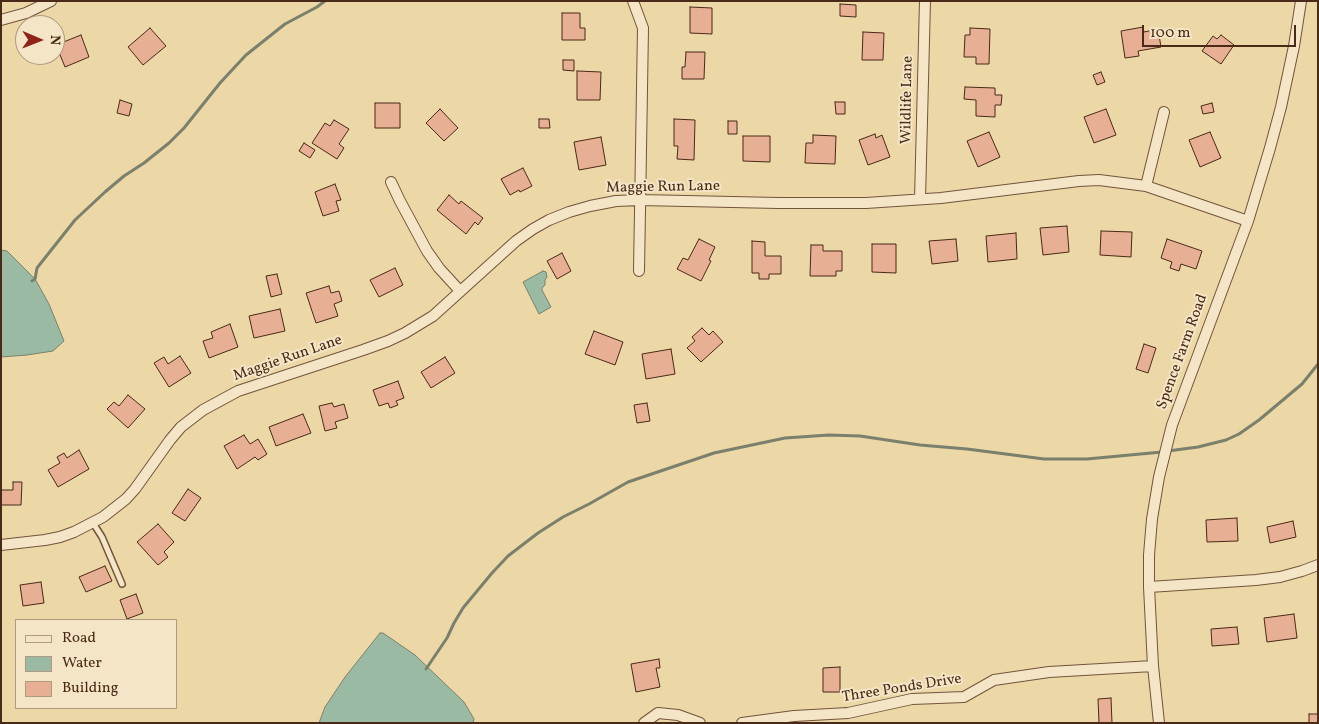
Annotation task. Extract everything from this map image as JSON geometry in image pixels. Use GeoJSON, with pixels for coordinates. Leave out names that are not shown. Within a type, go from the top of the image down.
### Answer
{"type":"FeatureCollection","features":[{"type":"Feature","properties":{"kind":"street"},"geometry":{"type":"LineString","coordinates":[[1,20],[52,1]]}},
{"type":"Feature","properties":{"kind":"street"},"geometry":{"type":"LineString","coordinates":[[632,1],[643,28],[639,271]]}},
{"type":"Feature","properties":{"kind":"street","name":"Wildlife Lane"},"geometry":{"type":"LineString","coordinates":[[920,199],[925,1]]}},
{"type":"Feature","properties":{"kind":"street","name":"Spence Farm Road"},"geometry":{"type":"LineString","coordinates":[[1159,723],[1153,666],[1149,588],[1152,519],[1159,477],[1175,416],[1248,221],[1270,148],[1294,46],[1301,1]]}},
{"type":"Feature","properties":{"kind":"street"},"geometry":{"type":"LineString","coordinates":[[1146,186],[1164,112]]}},
{"type":"Feature","properties":{"kind":"street","name":"Maggie Run Lane"},"geometry":{"type":"LineString","coordinates":[[1,545],[60,537],[93,523],[126,500],[181,427],[203,410],[238,391],[388,341],[418,326],[433,316],[516,241],[533,229],[568,212],[590,206],[616,201],[640,200],[836,204],[920,199],[1099,180],[1146,186],[1248,221]]}},
{"type":"Feature","properties":{"kind":"street"},"geometry":{"type":"LineString","coordinates":[[391,182],[427,251],[439,268],[460,291]]}},
{"type":"Feature","properties":{"kind":"street"},"geometry":{"type":"LineString","coordinates":[[1149,588],[1280,577],[1318,565]]}},
{"type":"Feature","properties":{"kind":"street","name":"Three Ponds Drive"},"geometry":{"type":"LineString","coordinates":[[742,723],[794,716],[848,713],[912,699],[964,697],[994,680],[1049,672],[1153,666]]}},
{"type":"Feature","properties":{"kind":"street"},"geometry":{"type":"LineString","coordinates":[[644,723],[658,713],[678,715],[700,723]]}},
{"type":"Feature","properties":{"kind":"lane"},"geometry":{"type":"LineString","coordinates":[[93,523],[102,537],[122,584]]}},
{"type":"Feature","properties":{"kind":"water"},"geometry":{"type":"Polygon","coordinates":[[[1,250],[7,251],[35,279],[49,304],[64,341],[53,351],[1,357],[1,250]]]}},
{"type":"Feature","properties":{"kind":"water"},"geometry":{"type":"Polygon","coordinates":[[[543,271],[546,272],[547,277],[542,290],[551,307],[539,314],[523,282],[543,271]]]}},
{"type":"Feature","properties":{"kind":"water"},"geometry":{"type":"Polygon","coordinates":[[[380,633],[383,633],[415,655],[464,702],[474,719],[473,723],[319,723],[325,707],[345,677],[380,633]]]}},
{"type":"Feature","properties":{"kind":"building"},"geometry":{"type":"Polygon","coordinates":[[[840,4],[856,5],[856,17],[840,16],[840,4]]]}},
{"type":"Feature","properties":{"kind":"building"},"geometry":{"type":"Polygon","coordinates":[[[690,7],[712,8],[712,34],[690,33],[690,7]]]}},
{"type":"Feature","properties":{"kind":"building"},"geometry":{"type":"Polygon","coordinates":[[[562,13],[580,13],[580,28],[585,28],[585,40],[562,40],[562,13]]]}},
{"type":"Feature","properties":{"kind":"building"},"geometry":{"type":"Polygon","coordinates":[[[1143,27],[1144,32],[1158,29],[1161,47],[1138,51],[1139,56],[1125,58],[1121,31],[1143,27]]]}},
{"type":"Feature","properties":{"kind":"building"},"geometry":{"type":"Polygon","coordinates":[[[150,28],[166,46],[143,65],[128,47],[150,28]]]}},
{"type":"Feature","properties":{"kind":"building"},"geometry":{"type":"Polygon","coordinates":[[[970,28],[990,29],[989,64],[976,64],[976,57],[964,57],[965,35],[970,35],[970,28]]]}},
{"type":"Feature","properties":{"kind":"building"},"geometry":{"type":"Polygon","coordinates":[[[863,32],[884,33],[883,60],[862,60],[863,32]]]}},
{"type":"Feature","properties":{"kind":"building"},"geometry":{"type":"Polygon","coordinates":[[[81,35],[89,57],[65,67],[65,41],[81,35]]]}},
{"type":"Feature","properties":{"kind":"building"},"geometry":{"type":"Polygon","coordinates":[[[1221,35],[1234,45],[1221,64],[1202,51],[1213,36],[1217,39],[1221,35]]]}},
{"type":"Feature","properties":{"kind":"building"},"geometry":{"type":"Polygon","coordinates":[[[686,52],[705,52],[704,79],[682,79],[682,67],[685,67],[686,52]]]}},
{"type":"Feature","properties":{"kind":"building"},"geometry":{"type":"Polygon","coordinates":[[[563,60],[574,60],[574,71],[563,70],[563,60]]]}},
{"type":"Feature","properties":{"kind":"building"},"geometry":{"type":"Polygon","coordinates":[[[577,71],[601,72],[600,100],[577,100],[577,71]]]}},
{"type":"Feature","properties":{"kind":"building"},"geometry":{"type":"Polygon","coordinates":[[[1101,72],[1105,82],[1097,85],[1093,75],[1101,72]]]}},
{"type":"Feature","properties":{"kind":"building"},"geometry":{"type":"Polygon","coordinates":[[[965,87],[995,88],[995,95],[1002,95],[1001,105],[995,105],[995,117],[976,116],[976,100],[964,99],[965,87]]]}},
{"type":"Feature","properties":{"kind":"building"},"geometry":{"type":"Polygon","coordinates":[[[120,100],[132,104],[129,116],[117,113],[120,100]]]}},
{"type":"Feature","properties":{"kind":"building"},"geometry":{"type":"Polygon","coordinates":[[[835,102],[845,102],[845,114],[836,114],[835,102]]]}},
{"type":"Feature","properties":{"kind":"building"},"geometry":{"type":"Polygon","coordinates":[[[375,103],[400,103],[400,128],[375,128],[375,103]]]}},
{"type":"Feature","properties":{"kind":"building"},"geometry":{"type":"Polygon","coordinates":[[[1212,103],[1214,112],[1203,114],[1201,106],[1212,103]]]}},
{"type":"Feature","properties":{"kind":"building"},"geometry":{"type":"Polygon","coordinates":[[[440,109],[458,128],[444,141],[426,123],[440,109]]]}},
{"type":"Feature","properties":{"kind":"building"},"geometry":{"type":"Polygon","coordinates":[[[1106,109],[1116,135],[1094,143],[1084,117],[1106,109]]]}},
{"type":"Feature","properties":{"kind":"building"},"geometry":{"type":"Polygon","coordinates":[[[539,119],[549,119],[550,128],[539,128],[539,119]]]}},
{"type":"Feature","properties":{"kind":"building"},"geometry":{"type":"Polygon","coordinates":[[[674,119],[695,120],[694,160],[677,159],[678,146],[674,146],[674,119]]]}},
{"type":"Feature","properties":{"kind":"building"},"geometry":{"type":"Polygon","coordinates":[[[334,120],[349,129],[339,144],[344,148],[337,159],[312,143],[325,123],[330,126],[334,120]]]}},
{"type":"Feature","properties":{"kind":"building"},"geometry":{"type":"Polygon","coordinates":[[[728,121],[737,121],[737,134],[728,134],[728,121]]]}},
{"type":"Feature","properties":{"kind":"building"},"geometry":{"type":"Polygon","coordinates":[[[989,132],[1000,157],[978,167],[967,141],[989,132]]]}},
{"type":"Feature","properties":{"kind":"building"},"geometry":{"type":"Polygon","coordinates":[[[1210,132],[1221,158],[1200,167],[1189,140],[1210,132]]]}},
{"type":"Feature","properties":{"kind":"building"},"geometry":{"type":"Polygon","coordinates":[[[875,134],[876,138],[882,135],[890,157],[868,165],[859,140],[875,134]]]}},
{"type":"Feature","properties":{"kind":"building"},"geometry":{"type":"Polygon","coordinates":[[[813,135],[836,136],[835,164],[805,163],[806,143],[813,143],[813,135]]]}},
{"type":"Feature","properties":{"kind":"building"},"geometry":{"type":"Polygon","coordinates":[[[743,136],[770,136],[770,162],[743,161],[743,136]]]}},
{"type":"Feature","properties":{"kind":"building"},"geometry":{"type":"Polygon","coordinates":[[[601,137],[606,165],[579,170],[574,142],[601,137]]]}},
{"type":"Feature","properties":{"kind":"building"},"geometry":{"type":"Polygon","coordinates":[[[304,143],[315,150],[310,158],[299,151],[304,143]]]}},
{"type":"Feature","properties":{"kind":"building"},"geometry":{"type":"Polygon","coordinates":[[[523,168],[532,186],[510,195],[501,179],[523,168]]]}},
{"type":"Feature","properties":{"kind":"building"},"geometry":{"type":"Polygon","coordinates":[[[335,184],[341,200],[336,201],[339,211],[323,216],[315,192],[335,184]]]}},
{"type":"Feature","properties":{"kind":"building"},"geometry":{"type":"Polygon","coordinates":[[[449,195],[459,204],[461,201],[483,218],[478,225],[475,222],[466,234],[437,210],[449,195]]]}},
{"type":"Feature","properties":{"kind":"building"},"geometry":{"type":"Polygon","coordinates":[[[1067,226],[1069,252],[1043,255],[1040,228],[1067,226]]]}},
{"type":"Feature","properties":{"kind":"building"},"geometry":{"type":"Polygon","coordinates":[[[1101,231],[1132,232],[1131,257],[1100,255],[1101,231]]]}},
{"type":"Feature","properties":{"kind":"building"},"geometry":{"type":"Polygon","coordinates":[[[1016,233],[1017,259],[988,262],[986,236],[1016,233]]]}},
{"type":"Feature","properties":{"kind":"building"},"geometry":{"type":"Polygon","coordinates":[[[699,239],[715,247],[709,260],[711,261],[701,281],[677,269],[683,258],[688,260],[699,239]]]}},
{"type":"Feature","properties":{"kind":"building"},"geometry":{"type":"Polygon","coordinates":[[[956,239],[958,261],[932,264],[929,241],[956,239]]]}},
{"type":"Feature","properties":{"kind":"building"},"geometry":{"type":"Polygon","coordinates":[[[1167,239],[1202,251],[1196,269],[1181,264],[1179,271],[1170,268],[1172,262],[1161,258],[1167,239]]]}},
{"type":"Feature","properties":{"kind":"building"},"geometry":{"type":"Polygon","coordinates":[[[752,241],[765,242],[765,256],[781,256],[781,274],[769,274],[769,279],[759,279],[759,273],[752,273],[752,241]]]}},
{"type":"Feature","properties":{"kind":"building"},"geometry":{"type":"Polygon","coordinates":[[[872,244],[896,244],[896,273],[872,272],[872,244]]]}},
{"type":"Feature","properties":{"kind":"building"},"geometry":{"type":"Polygon","coordinates":[[[811,245],[823,245],[823,251],[842,251],[842,271],[836,271],[836,276],[810,276],[811,245]]]}},
{"type":"Feature","properties":{"kind":"building"},"geometry":{"type":"Polygon","coordinates":[[[562,253],[571,271],[557,279],[547,261],[562,253]]]}},
{"type":"Feature","properties":{"kind":"building"},"geometry":{"type":"Polygon","coordinates":[[[395,268],[403,285],[379,297],[370,280],[395,268]]]}},
{"type":"Feature","properties":{"kind":"building"},"geometry":{"type":"Polygon","coordinates":[[[277,274],[282,294],[271,297],[266,276],[277,274]]]}},
{"type":"Feature","properties":{"kind":"building"},"geometry":{"type":"Polygon","coordinates":[[[329,286],[331,293],[339,291],[342,301],[334,304],[338,316],[316,323],[306,293],[329,286]]]}},
{"type":"Feature","properties":{"kind":"building"},"geometry":{"type":"Polygon","coordinates":[[[280,309],[285,331],[254,338],[249,316],[280,309]]]}},
{"type":"Feature","properties":{"kind":"building"},"geometry":{"type":"Polygon","coordinates":[[[230,324],[238,347],[209,358],[203,341],[213,338],[211,332],[230,324]]]}},
{"type":"Feature","properties":{"kind":"building"},"geometry":{"type":"Polygon","coordinates":[[[702,328],[709,335],[713,331],[723,342],[701,362],[687,348],[695,341],[692,337],[702,328]]]}},
{"type":"Feature","properties":{"kind":"building"},"geometry":{"type":"Polygon","coordinates":[[[594,331],[623,342],[615,365],[585,354],[594,331]]]}},
{"type":"Feature","properties":{"kind":"building"},"geometry":{"type":"Polygon","coordinates":[[[1144,344],[1156,348],[1148,373],[1136,369],[1144,344]]]}},
{"type":"Feature","properties":{"kind":"building"},"geometry":{"type":"Polygon","coordinates":[[[671,349],[675,374],[646,379],[642,354],[671,349]]]}},
{"type":"Feature","properties":{"kind":"building"},"geometry":{"type":"Polygon","coordinates":[[[180,356],[191,373],[169,387],[154,363],[164,357],[168,364],[180,356]]]}},
{"type":"Feature","properties":{"kind":"building"},"geometry":{"type":"Polygon","coordinates":[[[445,357],[455,373],[431,388],[421,372],[445,357]]]}},
{"type":"Feature","properties":{"kind":"building"},"geometry":{"type":"Polygon","coordinates":[[[398,381],[404,398],[396,401],[398,405],[390,408],[388,403],[379,406],[373,390],[398,381]]]}},
{"type":"Feature","properties":{"kind":"building"},"geometry":{"type":"Polygon","coordinates":[[[128,395],[145,409],[128,428],[107,409],[114,402],[119,406],[128,395]]]}},
{"type":"Feature","properties":{"kind":"building"},"geometry":{"type":"Polygon","coordinates":[[[332,403],[334,407],[344,404],[348,418],[335,422],[337,428],[325,431],[319,406],[332,403]]]}},
{"type":"Feature","properties":{"kind":"building"},"geometry":{"type":"Polygon","coordinates":[[[647,403],[650,421],[637,423],[634,405],[647,403]]]}},
{"type":"Feature","properties":{"kind":"building"},"geometry":{"type":"Polygon","coordinates":[[[303,414],[311,433],[276,446],[269,427],[303,414]]]}},
{"type":"Feature","properties":{"kind":"building"},"geometry":{"type":"Polygon","coordinates":[[[244,435],[250,444],[258,439],[267,454],[258,460],[255,457],[237,469],[224,446],[244,435]]]}},
{"type":"Feature","properties":{"kind":"building"},"geometry":{"type":"Polygon","coordinates":[[[79,450],[89,469],[58,487],[48,470],[60,463],[57,457],[64,453],[67,458],[79,450]]]}},
{"type":"Feature","properties":{"kind":"building"},"geometry":{"type":"Polygon","coordinates":[[[13,482],[22,482],[21,505],[1,505],[1,490],[13,490],[13,482]]]}},
{"type":"Feature","properties":{"kind":"building"},"geometry":{"type":"Polygon","coordinates":[[[188,489],[201,498],[185,521],[172,513],[188,489]]]}},
{"type":"Feature","properties":{"kind":"building"},"geometry":{"type":"Polygon","coordinates":[[[1237,518],[1238,541],[1207,542],[1206,520],[1237,518]]]}},
{"type":"Feature","properties":{"kind":"building"},"geometry":{"type":"Polygon","coordinates":[[[1293,521],[1296,537],[1270,543],[1267,527],[1293,521]]]}},
{"type":"Feature","properties":{"kind":"building"},"geometry":{"type":"Polygon","coordinates":[[[158,524],[174,542],[164,552],[168,557],[158,565],[137,542],[158,524]]]}},
{"type":"Feature","properties":{"kind":"building"},"geometry":{"type":"Polygon","coordinates":[[[105,566],[112,581],[86,592],[79,577],[105,566]]]}},
{"type":"Feature","properties":{"kind":"building"},"geometry":{"type":"Polygon","coordinates":[[[41,582],[44,603],[23,606],[20,585],[41,582]]]}},
{"type":"Feature","properties":{"kind":"building"},"geometry":{"type":"Polygon","coordinates":[[[136,594],[143,613],[127,619],[120,600],[136,594]]]}},
{"type":"Feature","properties":{"kind":"building"},"geometry":{"type":"Polygon","coordinates":[[[1294,614],[1297,638],[1267,642],[1264,618],[1294,614]]]}},
{"type":"Feature","properties":{"kind":"building"},"geometry":{"type":"Polygon","coordinates":[[[1237,627],[1239,644],[1212,646],[1211,629],[1237,627]]]}},
{"type":"Feature","properties":{"kind":"building"},"geometry":{"type":"Polygon","coordinates":[[[659,659],[660,668],[656,668],[660,687],[636,692],[631,664],[659,659]]]}},
{"type":"Feature","properties":{"kind":"building"},"geometry":{"type":"Polygon","coordinates":[[[840,667],[840,692],[823,692],[823,668],[840,667]]]}},
{"type":"Feature","properties":{"kind":"building"},"geometry":{"type":"Polygon","coordinates":[[[1111,698],[1112,723],[1099,723],[1098,699],[1111,698]]]}},
{"type":"Feature","properties":{"kind":"building"},"geometry":{"type":"Polygon","coordinates":[[[1309,714],[1318,714],[1318,723],[1309,723],[1309,714]]]}},
{"type":"Feature","properties":{"kind":"waterway"},"geometry":{"type":"LineString","coordinates":[[32,281],[35,279],[37,268],[75,220],[124,176],[169,143],[246,55],[285,24],[325,1]]}},
{"type":"Feature","properties":{"kind":"waterway"},"geometry":{"type":"LineString","coordinates":[[1168,451],[1198,447],[1226,440],[1239,434],[1302,384],[1318,364]]}},
{"type":"Feature","properties":{"kind":"waterway"},"geometry":{"type":"LineString","coordinates":[[426,669],[447,638],[463,608],[508,556],[538,533],[563,517],[628,482],[714,453],[785,438],[829,435],[860,436],[1044,459],[1087,459],[1162,452]]}}]}
